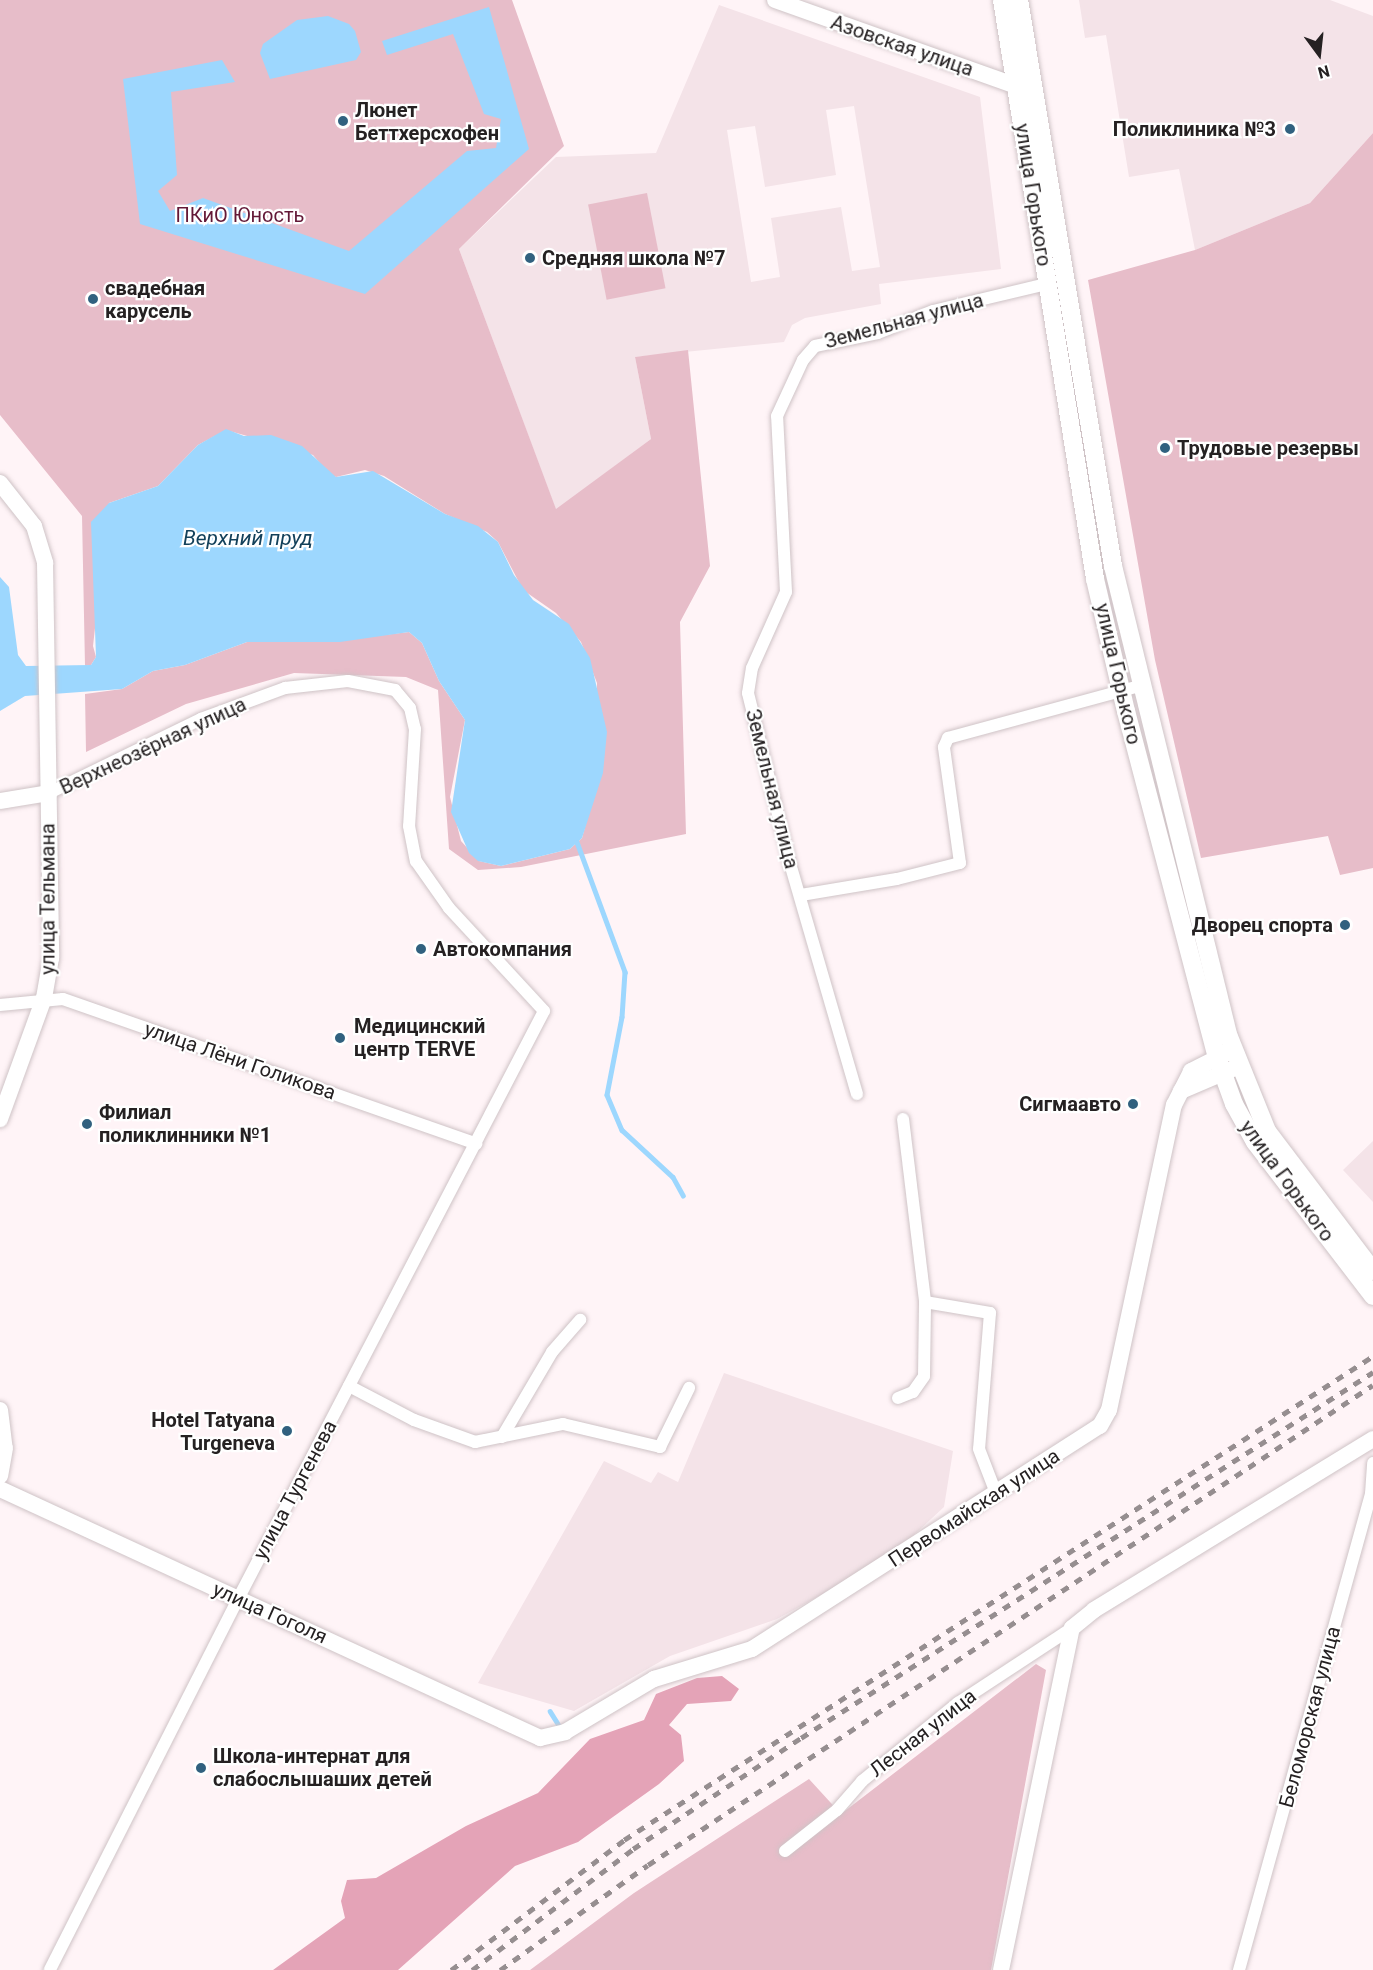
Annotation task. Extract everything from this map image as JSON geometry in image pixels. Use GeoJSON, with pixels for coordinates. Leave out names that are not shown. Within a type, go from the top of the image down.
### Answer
{"type":"FeatureCollection","features":[{"type":"Feature","properties":{"kind":"main road","name":"улица Горького"},"geometry":{"type":"LineString","coordinates":[[1002,0],[1024,86],[1113,566],[1228,1062]]}},
{"type":"Feature","properties":{"kind":"main road","name":"улица Горького"},"geometry":{"type":"LineString","coordinates":[[1019,0],[1024,86],[1046,284],[1077,483],[1121,691],[1228,1062],[1261,1137],[1373,1296]]}},
{"type":"Feature","properties":{"kind":"main road","name":"улица Горького"},"geometry":{"type":"LineString","coordinates":[[1261,1137],[1373,1271]]}},
{"type":"Feature","properties":{"kind":"street","name":"Азовская улица"},"geometry":{"type":"LineString","coordinates":[[775,0],[1024,86]]}},
{"type":"Feature","properties":{"kind":"street","name":"Земельная улица"},"geometry":{"type":"LineString","coordinates":[[1046,284],[933,311],[878,333],[814,346],[803,360],[777,416],[786,592],[752,668],[748,693],[801,895],[897,879],[960,863],[944,747],[948,738],[1140,686]]}},
{"type":"Feature","properties":{"kind":"street","name":"улица Тельмана"},"geometry":{"type":"LineString","coordinates":[[0,483],[40,537],[45,563],[51,958],[44,998],[0,1119]]}},
{"type":"Feature","properties":{"kind":"street","name":"Верхнеозёрная улица"},"geometry":{"type":"LineString","coordinates":[[0,801],[49,793],[201,719],[285,687],[348,681],[395,690],[410,708],[415,729],[409,826],[416,861],[449,908],[544,1011]]}},
{"type":"Feature","properties":{"kind":"street"},"geometry":{"type":"LineString","coordinates":[[801,895],[857,1094]]}},
{"type":"Feature","properties":{"kind":"street","name":"улица Лёни Голикова"},"geometry":{"type":"LineString","coordinates":[[0,1005],[44,998],[74,1003],[476,1144]]}},
{"type":"Feature","properties":{"kind":"street","name":"улица Тургенева"},"geometry":{"type":"LineString","coordinates":[[51,1970],[238,1599],[544,1011]]}},
{"type":"Feature","properties":{"kind":"street","name":"Первомайская улица"},"geometry":{"type":"LineString","coordinates":[[540,1738],[565,1732],[654,1679],[752,1649],[1100,1426],[1109,1410],[1161,1153],[1181,1091],[1191,1071],[1228,1062]]}},
{"type":"Feature","properties":{"kind":"street"},"geometry":{"type":"LineString","coordinates":[[898,1398],[913,1392],[924,1376],[925,1302],[903,1119]]}},
{"type":"Feature","properties":{"kind":"street"},"geometry":{"type":"LineString","coordinates":[[925,1302],[990,1313],[979,1449],[996,1493]]}},
{"type":"Feature","properties":{"kind":"street"},"geometry":{"type":"LineString","coordinates":[[502,1437],[552,1352],[580,1320]]}},
{"type":"Feature","properties":{"kind":"street"},"geometry":{"type":"LineString","coordinates":[[349,1386],[414,1420],[475,1442],[563,1424],[660,1446],[689,1388]]}},
{"type":"Feature","properties":{"kind":"street"},"geometry":{"type":"LineString","coordinates":[[0,1410],[5,1448],[0,1476]]}},
{"type":"Feature","properties":{"kind":"street","name":"Лесная улица"},"geometry":{"type":"LineString","coordinates":[[785,1851],[837,1810],[862,1781],[958,1703],[1072,1628],[1094,1610],[1373,1439]]}},
{"type":"Feature","properties":{"kind":"street","name":"Беломорская улица"},"geometry":{"type":"LineString","coordinates":[[1239,1970],[1371,1494],[1373,1463]]}},
{"type":"Feature","properties":{"kind":"street","name":"улица Гоголя"},"geometry":{"type":"LineString","coordinates":[[0,1489],[540,1738]]}},
{"type":"Feature","properties":{"kind":"street"},"geometry":{"type":"LineString","coordinates":[[1001,1970],[1072,1628]]}},
{"type":"Feature","properties":{"kind":"shaded area"},"geometry":{"type":"Polygon","coordinates":[[[1079,0],[1330,0],[1373,16],[1373,133],[1310,203],[1195,250],[1179,169],[1129,177],[1106,35],[1085,38],[1079,0]]]}},
{"type":"Feature","properties":{"kind":"shaded area","name":"Средняя школа №7"},"geometry":{"type":"Polygon","coordinates":[[[719,5],[980,97],[1001,269],[879,284],[881,304],[805,318],[792,325],[784,342],[635,357],[651,439],[556,510],[459,249],[556,157],[656,153],[719,5]],[[854,106],[826,110],[836,175],[765,187],[755,126],[727,130],[751,282],[780,277],[771,218],[841,207],[852,271],[880,267],[854,106]]]}},
{"type":"Feature","properties":{"kind":"shaded area"},"geometry":{"type":"Polygon","coordinates":[[[1373,1141],[1373,1202],[1343,1170],[1373,1141]]]}},
{"type":"Feature","properties":{"kind":"shaded area"},"geometry":{"type":"Polygon","coordinates":[[[724,1373],[953,1451],[944,1507],[890,1557],[777,1619],[670,1656],[574,1711],[478,1683],[604,1461],[651,1483],[658,1472],[678,1482],[724,1373]]]}},
{"type":"Feature","properties":{"kind":"shaded area"},"geometry":{"type":"Polygon","coordinates":[[[722,1676],[739,1689],[731,1701],[687,1704],[669,1725],[681,1735],[684,1761],[659,1784],[578,1842],[515,1866],[398,1970],[273,1970],[345,1918],[341,1901],[347,1880],[376,1878],[466,1826],[538,1793],[590,1739],[644,1720],[656,1694],[697,1678],[722,1676]]]}},
{"type":"Feature","properties":{"kind":"green space","name":"ПКиО Юность"},"geometry":{"type":"Polygon","coordinates":[[[0,0],[512,0],[564,146],[459,249],[556,509],[651,439],[635,357],[688,350],[710,566],[680,622],[686,834],[521,867],[478,870],[449,849],[438,690],[406,677],[294,673],[186,704],[86,752],[85,694],[122,689],[153,671],[185,665],[247,642],[324,642],[409,632],[422,643],[439,681],[465,720],[450,797],[461,841],[479,861],[501,866],[570,849],[582,838],[595,790],[597,683],[581,642],[556,613],[523,590],[498,542],[487,532],[445,514],[384,476],[365,470],[336,477],[329,474],[313,455],[226,430],[198,445],[158,486],[109,503],[93,646],[96,657],[91,665],[85,666],[82,516],[0,415],[0,0]]]}},
{"type":"Feature","properties":{"kind":"green space"},"geometry":{"type":"Polygon","coordinates":[[[1373,133],[1373,868],[1340,875],[1328,836],[1201,858],[1155,660],[1088,280],[1195,250],[1310,203],[1373,133]]]}},
{"type":"Feature","properties":{"kind":"green space"},"geometry":{"type":"Polygon","coordinates":[[[647,193],[666,288],[607,300],[588,204],[647,193]]]}},
{"type":"Feature","properties":{"kind":"green space"},"geometry":{"type":"Polygon","coordinates":[[[1036,1664],[1046,1670],[991,1970],[530,1970],[634,1893],[809,1779],[841,1814],[1036,1664]]]}},
{"type":"Feature","properties":{"kind":"water"},"geometry":{"type":"Polygon","coordinates":[[[489,7],[529,149],[365,294],[140,224],[123,79],[222,60],[235,82],[171,92],[177,175],[158,191],[170,211],[203,198],[349,251],[467,151],[496,148],[501,119],[484,114],[453,34],[387,55],[382,41],[489,7]]]}},
{"type":"Feature","properties":{"kind":"water"},"geometry":{"type":"Polygon","coordinates":[[[328,16],[349,24],[355,31],[361,52],[356,60],[270,79],[260,53],[263,44],[297,20],[328,16]]]}},
{"type":"Feature","properties":{"kind":"water","name":"Верхний пруд"},"geometry":{"type":"Polygon","coordinates":[[[226,429],[244,436],[271,435],[302,446],[336,477],[373,471],[445,514],[478,526],[498,542],[514,575],[533,600],[569,624],[590,658],[607,732],[603,773],[582,838],[570,849],[501,866],[478,861],[469,853],[451,812],[465,720],[439,681],[422,643],[409,632],[340,642],[247,642],[185,665],[153,671],[122,689],[25,696],[0,711],[0,577],[9,587],[18,655],[26,666],[91,665],[96,657],[91,522],[109,503],[158,486],[198,445],[226,429]]]}},
{"type":"Feature","properties":{"kind":"waterway"},"geometry":{"type":"LineString","coordinates":[[577,842],[625,972],[622,1017],[607,1095],[622,1130],[673,1177],[683,1195]]}},
{"type":"Feature","properties":{"kind":"waterway"},"geometry":{"type":"LineString","coordinates":[[550,1711],[558,1724]]}},
{"type":"Feature","properties":{"kind":"railway"},"geometry":{"type":"LineString","coordinates":[[451,1970],[624,1840],[1373,1356]]}},
{"type":"Feature","properties":{"kind":"railway"},"geometry":{"type":"LineString","coordinates":[[472,1970],[633,1849],[801,1738],[1373,1372]]}},
{"type":"Feature","properties":{"kind":"railway"},"geometry":{"type":"LineString","coordinates":[[500,1970],[648,1865],[1373,1385]]}},
{"type":"Feature","properties":{"kind":"place","name":"Люнет Беттхерсхофен"},"geometry":{"type":"Point","coordinates":[343,121]}},
{"type":"Feature","properties":{"kind":"place","name":"Поликлиника №3"},"geometry":{"type":"Point","coordinates":[1290,129]}},
{"type":"Feature","properties":{"kind":"place","name":"Средняя школа №7"},"geometry":{"type":"Point","coordinates":[530,258]}},
{"type":"Feature","properties":{"kind":"place","name":"свадебная карусель"},"geometry":{"type":"Point","coordinates":[93,299]}},
{"type":"Feature","properties":{"kind":"place","name":"Трудовые резервы"},"geometry":{"type":"Point","coordinates":[1165,448]}},
{"type":"Feature","properties":{"kind":"place","name":"Дворец спорта"},"geometry":{"type":"Point","coordinates":[1345,925]}},
{"type":"Feature","properties":{"kind":"place","name":"Автокомпания"},"geometry":{"type":"Point","coordinates":[421,949]}},
{"type":"Feature","properties":{"kind":"place","name":"Медицинский центр TERVE"},"geometry":{"type":"Point","coordinates":[340,1038]}},
{"type":"Feature","properties":{"kind":"place","name":"Сигмаавто"},"geometry":{"type":"Point","coordinates":[1133,1104]}},
{"type":"Feature","properties":{"kind":"place","name":"Филиал поликлинники №1"},"geometry":{"type":"Point","coordinates":[87,1124]}},
{"type":"Feature","properties":{"kind":"place","name":"Hotel Tatyana Turgeneva"},"geometry":{"type":"Point","coordinates":[287,1431]}},
{"type":"Feature","properties":{"kind":"place","name":"Школа-интернат для слабослышаших детей"},"geometry":{"type":"Point","coordinates":[201,1768]}}]}
